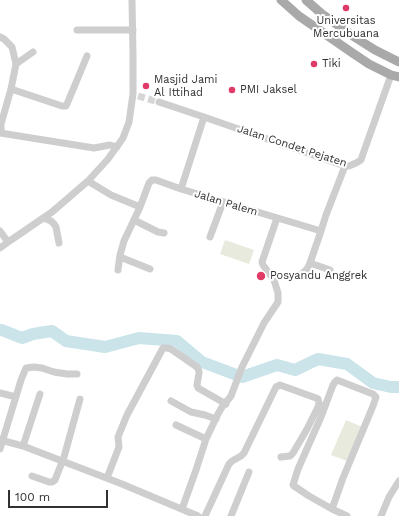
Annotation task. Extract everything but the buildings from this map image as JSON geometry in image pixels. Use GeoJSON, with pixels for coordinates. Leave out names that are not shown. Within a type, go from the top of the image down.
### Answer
{"type":"FeatureCollection","features":[{"type":"Feature","properties":{"kind":"main road"},"geometry":{"type":"LineString","coordinates":[[281,0],[299,16],[369,64],[395,76]]}},
{"type":"Feature","properties":{"kind":"main road"},"geometry":{"type":"LineString","coordinates":[[306,0],[322,14],[356,38],[375,50],[399,62]]}},
{"type":"Feature","properties":{"kind":"street"},"geometry":{"type":"LineString","coordinates":[[0,248],[56,209],[88,181],[108,159],[123,138],[129,122],[135,95],[132,0]]}},
{"type":"Feature","properties":{"kind":"street"},"geometry":{"type":"LineString","coordinates":[[77,30],[133,30]]}},
{"type":"Feature","properties":{"kind":"street"},"geometry":{"type":"LineString","coordinates":[[0,38],[12,47],[16,64],[11,89],[1,124],[1,133],[94,148],[110,145],[117,147]]}},
{"type":"Feature","properties":{"kind":"street"},"geometry":{"type":"LineString","coordinates":[[16,64],[33,52]]}},
{"type":"Feature","properties":{"kind":"street"},"geometry":{"type":"LineString","coordinates":[[11,89],[66,106],[87,56]]}},
{"type":"Feature","properties":{"kind":"street","name":"Jalan Condet Pejaten"},"geometry":{"type":"LineString","coordinates":[[159,102],[349,166],[360,160],[364,154],[395,76]]}},
{"type":"Feature","properties":{"kind":"street","name":"Jalan Palem"},"geometry":{"type":"LineString","coordinates":[[204,116],[181,189],[321,232]]}},
{"type":"Feature","properties":{"kind":"street"},"geometry":{"type":"LineString","coordinates":[[94,148],[108,159]]}},
{"type":"Feature","properties":{"kind":"street"},"geometry":{"type":"LineString","coordinates":[[289,275],[297,277],[301,275],[310,263],[326,215],[346,166]]}},
{"type":"Feature","properties":{"kind":"street"},"geometry":{"type":"LineString","coordinates":[[118,270],[124,241],[140,207],[149,182],[151,180],[156,180],[181,189]]}},
{"type":"Feature","properties":{"kind":"street"},"geometry":{"type":"LineString","coordinates":[[88,181],[111,195],[140,207]]}},
{"type":"Feature","properties":{"kind":"street"},"geometry":{"type":"LineString","coordinates":[[210,237],[222,202]]}},
{"type":"Feature","properties":{"kind":"street"},"geometry":{"type":"LineString","coordinates":[[44,218],[51,221],[55,226],[59,243]]}},
{"type":"Feature","properties":{"kind":"street"},"geometry":{"type":"LineString","coordinates":[[182,509],[206,439],[222,407],[231,396],[242,367],[264,323],[278,302],[278,293],[274,280],[262,262],[277,218]]}},
{"type":"Feature","properties":{"kind":"street"},"geometry":{"type":"LineString","coordinates":[[134,220],[158,232],[164,232]]}},
{"type":"Feature","properties":{"kind":"street"},"geometry":{"type":"LineString","coordinates":[[0,231],[8,242]]}},
{"type":"Feature","properties":{"kind":"street"},"geometry":{"type":"LineString","coordinates":[[120,257],[150,269]]}},
{"type":"Feature","properties":{"kind":"street"},"geometry":{"type":"LineString","coordinates":[[310,263],[330,270]]}},
{"type":"Feature","properties":{"kind":"street"},"geometry":{"type":"LineString","coordinates":[[107,478],[119,447],[118,437],[127,415],[163,348],[171,349],[197,367],[199,371],[198,387],[202,391],[226,404]]}},
{"type":"Feature","properties":{"kind":"street"},"geometry":{"type":"LineString","coordinates":[[0,449],[1,440],[26,368],[41,368],[54,372],[77,374]]}},
{"type":"Feature","properties":{"kind":"street"},"geometry":{"type":"LineString","coordinates":[[332,509],[343,478],[374,406],[376,397],[373,394],[337,380],[333,385],[298,468],[293,484],[309,496],[332,509],[347,516]]}},
{"type":"Feature","properties":{"kind":"street"},"geometry":{"type":"LineString","coordinates":[[205,516],[230,464],[244,452],[277,385],[316,398],[318,399],[319,403],[308,429],[293,453],[290,456],[281,457]]}},
{"type":"Feature","properties":{"kind":"street"},"geometry":{"type":"LineString","coordinates":[[0,393],[16,397]]}},
{"type":"Feature","properties":{"kind":"street"},"geometry":{"type":"LineString","coordinates":[[23,446],[40,394]]}},
{"type":"Feature","properties":{"kind":"street"},"geometry":{"type":"LineString","coordinates":[[32,476],[49,482],[54,482],[63,461],[80,399]]}},
{"type":"Feature","properties":{"kind":"street"},"geometry":{"type":"LineString","coordinates":[[171,401],[191,412],[216,419]]}},
{"type":"Feature","properties":{"kind":"street"},"geometry":{"type":"LineString","coordinates":[[176,425],[206,439]]}},
{"type":"Feature","properties":{"kind":"street"},"geometry":{"type":"LineString","coordinates":[[1,440],[23,446],[63,461],[198,516]]}},
{"type":"Feature","properties":{"kind":"street"},"geometry":{"type":"LineString","coordinates":[[231,516],[249,472]]}},
{"type":"Feature","properties":{"kind":"street"},"geometry":{"type":"LineString","coordinates":[[381,516],[389,497],[399,481]]}},
{"type":"Feature","properties":{"kind":"shaded area"},"geometry":{"type":"Polygon","coordinates":[[[225,240],[254,250],[249,264],[220,254],[225,240]]]}},
{"type":"Feature","properties":{"kind":"shaded area"},"geometry":{"type":"Polygon","coordinates":[[[346,420],[362,427],[347,461],[331,455],[346,420]]]}},
{"type":"Feature","properties":{"kind":"waterway"},"geometry":{"type":"LineString","coordinates":[[0,330],[22,338],[33,334],[52,331],[66,341],[105,347],[139,338],[177,341],[202,362],[242,377],[277,365],[295,370],[318,359],[347,364],[373,383],[391,387],[399,387]]}},
{"type":"Feature","properties":{"kind":"tunnel"},"geometry":{"type":"LineString","coordinates":[[138,96],[159,102]]}},
{"type":"Feature","properties":{"kind":"place","name":"Universitas Mercubuana"},"geometry":{"type":"Point","coordinates":[346,8]}},
{"type":"Feature","properties":{"kind":"place","name":"Tiki"},"geometry":{"type":"Point","coordinates":[314,64]}},
{"type":"Feature","properties":{"kind":"place","name":"Masjid Jami Al Ittihad"},"geometry":{"type":"Point","coordinates":[146,86]}},
{"type":"Feature","properties":{"kind":"place","name":"PMI Jaksel"},"geometry":{"type":"Point","coordinates":[232,90]}},
{"type":"Feature","properties":{"kind":"place","name":"Posyandu Anggrek"},"geometry":{"type":"Point","coordinates":[261,276]}}]}
